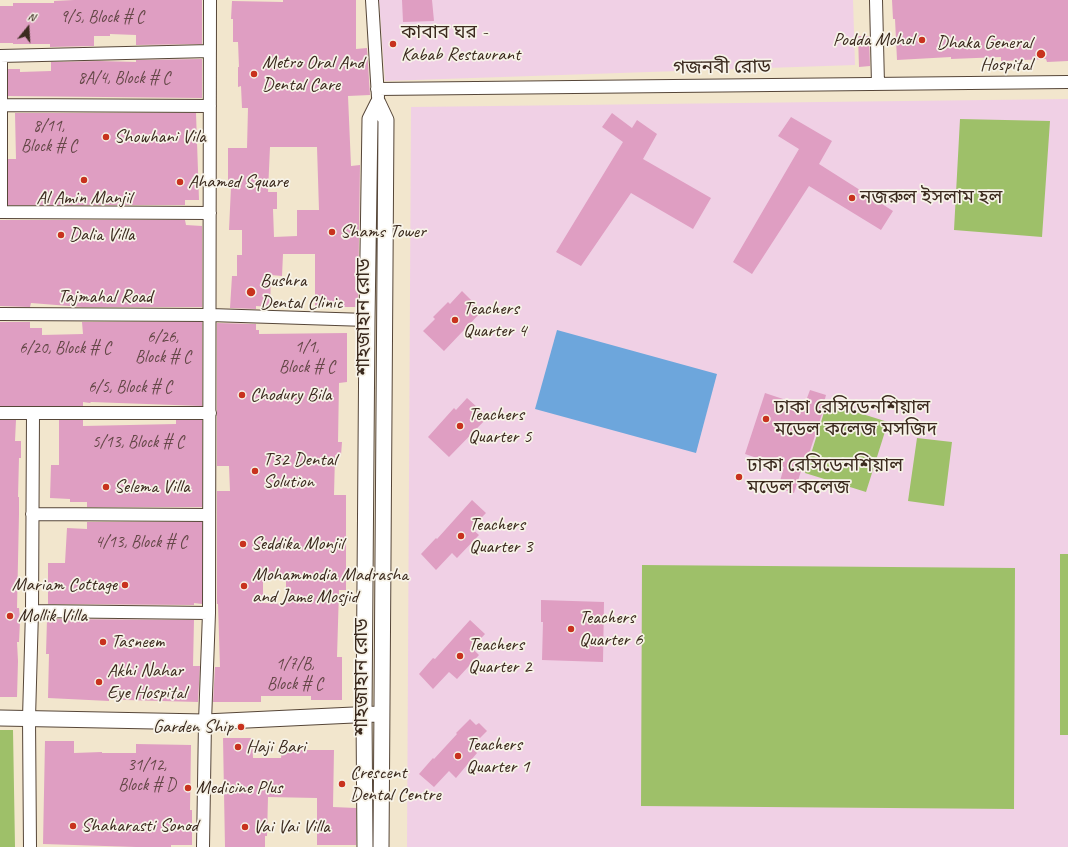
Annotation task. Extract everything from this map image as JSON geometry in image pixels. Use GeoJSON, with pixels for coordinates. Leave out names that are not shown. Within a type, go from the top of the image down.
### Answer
{"type":"FeatureCollection","features":[{"type":"Feature","properties":{"kind":"street"},"geometry":{"type":"LineString","coordinates":[[203,847],[205,722],[209,613],[210,0]]}},
{"type":"Feature","properties":{"kind":"street"},"geometry":{"type":"LineString","coordinates":[[372,0],[378,96]]}},
{"type":"Feature","properties":{"kind":"street"},"geometry":{"type":"LineString","coordinates":[[876,0],[878,84]]}},
{"type":"Feature","properties":{"kind":"street"},"geometry":{"type":"LineString","coordinates":[[210,51],[1,56],[1,212],[210,213]]}},
{"type":"Feature","properties":{"kind":"street","name":"গজনবী রোড"},"geometry":{"type":"LineString","coordinates":[[378,96],[878,84],[1068,82]]}},
{"type":"Feature","properties":{"kind":"street","name":"শাহজাহান রোড"},"geometry":{"type":"LineString","coordinates":[[365,847],[364,714],[370,119],[378,96]]}},
{"type":"Feature","properties":{"kind":"street","name":"শাহজাহান রোড"},"geometry":{"type":"LineString","coordinates":[[378,96],[386,120],[381,847]]}},
{"type":"Feature","properties":{"kind":"street"},"geometry":{"type":"LineString","coordinates":[[1,105],[210,106]]}},
{"type":"Feature","properties":{"kind":"street","name":"Tajmahal Road"},"geometry":{"type":"LineString","coordinates":[[0,314],[210,315],[367,320]]}},
{"type":"Feature","properties":{"kind":"street"},"geometry":{"type":"LineString","coordinates":[[0,413],[210,413]]}},
{"type":"Feature","properties":{"kind":"street"},"geometry":{"type":"LineString","coordinates":[[30,847],[29,718],[32,611],[33,413]]}},
{"type":"Feature","properties":{"kind":"street"},"geometry":{"type":"LineString","coordinates":[[32,514],[209,515]]}},
{"type":"Feature","properties":{"kind":"street"},"geometry":{"type":"LineString","coordinates":[[32,611],[209,613]]}},
{"type":"Feature","properties":{"kind":"street"},"geometry":{"type":"LineString","coordinates":[[0,718],[205,722],[382,714]]}},
{"type":"Feature","properties":{"kind":"shaded area"},"geometry":{"type":"Polygon","coordinates":[[[379,0],[853,0],[855,65],[385,81],[379,0]]]}},
{"type":"Feature","properties":{"kind":"shaded area","name":"ঢাকা রেসিডেনশিয়াল মডেল কলেজ"},"geometry":{"type":"Polygon","coordinates":[[[1068,99],[1068,847],[407,847],[411,107],[1068,99]]]}},
{"type":"Feature","properties":{"kind":"green space"},"geometry":{"type":"Polygon","coordinates":[[[960,119],[1050,121],[1042,237],[954,230],[960,119]]]}},
{"type":"Feature","properties":{"kind":"green space"},"geometry":{"type":"Polygon","coordinates":[[[827,403],[888,422],[866,492],[805,473],[827,403]]]}},
{"type":"Feature","properties":{"kind":"green space"},"geometry":{"type":"Polygon","coordinates":[[[917,438],[952,442],[944,506],[908,501],[917,438]]]}},
{"type":"Feature","properties":{"kind":"green space"},"geometry":{"type":"Polygon","coordinates":[[[1060,554],[1068,554],[1068,735],[1060,735],[1060,554]]]}},
{"type":"Feature","properties":{"kind":"green space"},"geometry":{"type":"Polygon","coordinates":[[[642,565],[1015,568],[1014,809],[641,806],[642,565]]]}},
{"type":"Feature","properties":{"kind":"green space"},"geometry":{"type":"Polygon","coordinates":[[[0,730],[13,730],[15,847],[0,847],[0,730]]]}},
{"type":"Feature","properties":{"kind":"water"},"geometry":{"type":"Polygon","coordinates":[[[557,330],[717,374],[696,453],[535,409],[557,330]]]}},
{"type":"Feature","properties":{"kind":"building"},"geometry":{"type":"Polygon","coordinates":[[[202,0],[202,44],[136,45],[136,35],[110,34],[110,36],[94,36],[94,46],[50,47],[50,44],[0,43],[0,6],[13,6],[13,3],[54,3],[54,1],[202,0]]]}},
{"type":"Feature","properties":{"kind":"building"},"geometry":{"type":"Polygon","coordinates":[[[283,0],[356,0],[356,49],[367,48],[370,95],[348,96],[351,166],[360,165],[358,307],[315,307],[315,254],[283,254],[282,276],[271,275],[270,307],[256,306],[256,309],[230,308],[232,276],[237,276],[237,255],[242,255],[242,230],[229,230],[231,187],[228,187],[228,148],[247,148],[248,108],[242,108],[241,86],[238,87],[238,42],[233,42],[233,19],[231,19],[232,1],[283,2],[283,0]],[[270,147],[268,192],[277,192],[277,209],[273,209],[274,237],[297,236],[297,210],[319,210],[317,147],[270,147]]]}},
{"type":"Feature","properties":{"kind":"building"},"geometry":{"type":"Polygon","coordinates":[[[402,0],[432,0],[434,21],[403,22],[402,0]]]}},
{"type":"Feature","properties":{"kind":"building"},"geometry":{"type":"Polygon","coordinates":[[[892,0],[1068,0],[1068,61],[1047,62],[1046,59],[1001,61],[1001,57],[951,59],[951,57],[897,60],[895,19],[893,19],[892,0]]]}},
{"type":"Feature","properties":{"kind":"building"},"geometry":{"type":"Polygon","coordinates":[[[858,36],[869,36],[870,66],[859,67],[858,36]]]}},
{"type":"Feature","properties":{"kind":"building"},"geometry":{"type":"Polygon","coordinates":[[[202,59],[202,98],[8,96],[8,69],[20,69],[20,72],[51,71],[51,62],[136,62],[136,60],[202,59]]]}},
{"type":"Feature","properties":{"kind":"building"},"geometry":{"type":"Polygon","coordinates":[[[15,113],[196,113],[199,200],[185,200],[185,205],[8,205],[8,159],[16,159],[15,113]]]}},
{"type":"Feature","properties":{"kind":"building"},"geometry":{"type":"Polygon","coordinates":[[[612,113],[632,128],[637,120],[657,134],[643,159],[711,198],[693,229],[631,193],[581,266],[556,252],[623,142],[602,127],[612,113]]]}},
{"type":"Feature","properties":{"kind":"building","name":"নজরুল ইসলাম হল"},"geometry":{"type":"Polygon","coordinates":[[[791,117],[832,141],[819,164],[893,211],[881,230],[809,186],[752,274],[733,262],[799,149],[778,136],[791,117]]]}},
{"type":"Feature","properties":{"kind":"building"},"geometry":{"type":"Polygon","coordinates":[[[0,220],[185,220],[186,225],[202,226],[202,307],[82,307],[31,303],[30,307],[0,306],[0,220]]]}},
{"type":"Feature","properties":{"kind":"building","name":"Teachers Quarter 4"},"geometry":{"type":"Polygon","coordinates":[[[462,291],[482,311],[444,351],[423,331],[435,319],[433,317],[448,302],[450,304],[462,291]]]}},
{"type":"Feature","properties":{"kind":"building"},"geometry":{"type":"Polygon","coordinates":[[[0,322],[30,322],[30,328],[42,328],[42,335],[83,334],[82,322],[202,322],[202,406],[83,402],[83,406],[0,406],[0,322]]]}},
{"type":"Feature","properties":{"kind":"building"},"geometry":{"type":"Polygon","coordinates":[[[217,323],[256,324],[256,330],[259,330],[259,334],[347,333],[347,382],[339,383],[338,442],[342,442],[341,455],[335,455],[334,495],[346,495],[346,590],[339,590],[337,657],[342,657],[342,700],[311,700],[311,696],[261,696],[261,702],[213,702],[215,667],[220,667],[217,604],[217,491],[230,491],[229,466],[217,466],[217,323]],[[263,579],[263,603],[286,604],[286,579],[263,579]]]}},
{"type":"Feature","properties":{"kind":"building"},"geometry":{"type":"Polygon","coordinates":[[[810,390],[826,395],[823,411],[805,466],[803,465],[794,493],[778,488],[784,467],[745,454],[765,393],[804,406],[810,390]]]}},
{"type":"Feature","properties":{"kind":"building","name":"Teachers Quarter 5"},"geometry":{"type":"Polygon","coordinates":[[[467,398],[488,417],[449,457],[428,437],[454,408],[456,410],[467,398]]]}},
{"type":"Feature","properties":{"kind":"building"},"geometry":{"type":"Polygon","coordinates":[[[0,420],[16,420],[15,441],[21,441],[18,497],[17,608],[19,608],[20,621],[19,642],[17,642],[17,697],[0,697],[0,420]]]}},
{"type":"Feature","properties":{"kind":"building"},"geometry":{"type":"Polygon","coordinates":[[[59,420],[83,420],[83,426],[176,424],[176,420],[202,420],[202,507],[87,507],[87,502],[70,502],[70,499],[50,498],[51,465],[59,465],[59,420]]]}},
{"type":"Feature","properties":{"kind":"building","name":"Teachers Quarter 3"},"geometry":{"type":"Polygon","coordinates":[[[472,500],[486,513],[471,528],[479,535],[457,558],[452,553],[436,570],[421,554],[436,538],[437,539],[472,500]]]}},
{"type":"Feature","properties":{"kind":"building"},"geometry":{"type":"Polygon","coordinates":[[[87,522],[202,522],[202,604],[48,604],[48,563],[65,563],[67,528],[87,529],[87,522]]]}},
{"type":"Feature","properties":{"kind":"building","name":"Teachers Quarter 6"},"geometry":{"type":"Polygon","coordinates":[[[541,600],[604,602],[603,662],[542,660],[543,622],[541,622],[541,600]]]}},
{"type":"Feature","properties":{"kind":"building"},"geometry":{"type":"Polygon","coordinates":[[[47,619],[194,620],[193,666],[200,666],[198,702],[125,700],[109,698],[109,701],[48,698],[49,654],[46,654],[47,619]]]}},
{"type":"Feature","properties":{"kind":"building","name":"Teachers Quarter 2"},"geometry":{"type":"Polygon","coordinates":[[[470,620],[485,634],[472,648],[479,655],[457,679],[449,672],[433,689],[419,674],[433,658],[435,659],[470,620]]]}},
{"type":"Feature","properties":{"kind":"building","name":"Teachers Quarter 1"},"geometry":{"type":"Polygon","coordinates":[[[470,719],[476,725],[479,723],[487,731],[471,747],[477,753],[456,778],[449,771],[434,787],[419,774],[470,719]]]}},
{"type":"Feature","properties":{"kind":"building"},"geometry":{"type":"Polygon","coordinates":[[[223,738],[252,738],[253,758],[281,758],[282,750],[334,750],[333,807],[356,808],[356,845],[317,845],[317,798],[268,797],[267,836],[265,836],[265,847],[225,847],[223,738]]]}},
{"type":"Feature","properties":{"kind":"building"},"geometry":{"type":"Polygon","coordinates":[[[45,741],[74,741],[74,753],[136,753],[136,744],[191,745],[190,810],[192,810],[192,845],[171,845],[171,847],[136,847],[43,844],[45,741]]]}},
{"type":"Feature","properties":{"kind":"place","name":"Podda Mohol"},"geometry":{"type":"Point","coordinates":[922,40]}},
{"type":"Feature","properties":{"kind":"place","name":"কাবাব ঘর - Kabab Restaurant"},"geometry":{"type":"Point","coordinates":[393,44]}},
{"type":"Feature","properties":{"kind":"place","name":"Dhaka General Hospital"},"geometry":{"type":"Point","coordinates":[1041,54]}},
{"type":"Feature","properties":{"kind":"place","name":"Metro Oral And Dental Care"},"geometry":{"type":"Point","coordinates":[254,74]}},
{"type":"Feature","properties":{"kind":"place","name":"Showhani Vila"},"geometry":{"type":"Point","coordinates":[106,137]}},
{"type":"Feature","properties":{"kind":"place","name":"Al Amin Manjil"},"geometry":{"type":"Point","coordinates":[84,180]}},
{"type":"Feature","properties":{"kind":"place","name":"Ahamed Square"},"geometry":{"type":"Point","coordinates":[180,182]}},
{"type":"Feature","properties":{"kind":"place","name":"নজরুল ইসলাম হল"},"geometry":{"type":"Point","coordinates":[852,198]}},
{"type":"Feature","properties":{"kind":"place","name":"Shams Tower"},"geometry":{"type":"Point","coordinates":[332,232]}},
{"type":"Feature","properties":{"kind":"place","name":"Dalia Villa"},"geometry":{"type":"Point","coordinates":[61,235]}},
{"type":"Feature","properties":{"kind":"place","name":"Bushra Dental Clinic"},"geometry":{"type":"Point","coordinates":[251,292]}},
{"type":"Feature","properties":{"kind":"place","name":"Teachers Quarter 4"},"geometry":{"type":"Point","coordinates":[455,320]}},
{"type":"Feature","properties":{"kind":"place","name":"Chodury Bila"},"geometry":{"type":"Point","coordinates":[242,395]}},
{"type":"Feature","properties":{"kind":"place","name":"ঢাকা রেসিডেনশিয়াল মডেল কলেজ মসজিদ"},"geometry":{"type":"Point","coordinates":[766,419]}},
{"type":"Feature","properties":{"kind":"place","name":"Teachers Quarter 5"},"geometry":{"type":"Point","coordinates":[460,426]}},
{"type":"Feature","properties":{"kind":"place","name":"T32 Dental Solution"},"geometry":{"type":"Point","coordinates":[255,471]}},
{"type":"Feature","properties":{"kind":"place","name":"ঢাকা রেসিডেনশিয়াল মডেল কলেজ"},"geometry":{"type":"Point","coordinates":[739,477]}},
{"type":"Feature","properties":{"kind":"place","name":"Selema Villa"},"geometry":{"type":"Point","coordinates":[106,487]}},
{"type":"Feature","properties":{"kind":"place","name":"Teachers Quarter 3"},"geometry":{"type":"Point","coordinates":[461,536]}},
{"type":"Feature","properties":{"kind":"place","name":"Seddika Monjil"},"geometry":{"type":"Point","coordinates":[243,544]}},
{"type":"Feature","properties":{"kind":"place","name":"Mariam Cottage"},"geometry":{"type":"Point","coordinates":[125,585]}},
{"type":"Feature","properties":{"kind":"place","name":"Mohammodia Madrasha and Jame Mosjid"},"geometry":{"type":"Point","coordinates":[244,586]}},
{"type":"Feature","properties":{"kind":"place","name":"Mollik Villa"},"geometry":{"type":"Point","coordinates":[10,616]}},
{"type":"Feature","properties":{"kind":"place","name":"Teachers Quarter 6"},"geometry":{"type":"Point","coordinates":[571,629]}},
{"type":"Feature","properties":{"kind":"place","name":"Tasneem"},"geometry":{"type":"Point","coordinates":[103,642]}},
{"type":"Feature","properties":{"kind":"place","name":"Teachers Quarter 2"},"geometry":{"type":"Point","coordinates":[460,656]}},
{"type":"Feature","properties":{"kind":"place","name":"Akhi Nahar Eye Hospital"},"geometry":{"type":"Point","coordinates":[99,682]}},
{"type":"Feature","properties":{"kind":"place","name":"Garden Ship"},"geometry":{"type":"Point","coordinates":[241,727]}},
{"type":"Feature","properties":{"kind":"place","name":"Haji Bari"},"geometry":{"type":"Point","coordinates":[238,747]}},
{"type":"Feature","properties":{"kind":"place","name":"Teachers Quarter 1"},"geometry":{"type":"Point","coordinates":[458,756]}},
{"type":"Feature","properties":{"kind":"place","name":"Crescent Dental Centre"},"geometry":{"type":"Point","coordinates":[342,784]}},
{"type":"Feature","properties":{"kind":"place","name":"Medicine Plus"},"geometry":{"type":"Point","coordinates":[188,788]}},
{"type":"Feature","properties":{"kind":"place","name":"Shaharasti Sonod"},"geometry":{"type":"Point","coordinates":[73,826]}},
{"type":"Feature","properties":{"kind":"place","name":"Vai Vai Villa"},"geometry":{"type":"Point","coordinates":[245,827]}}]}
